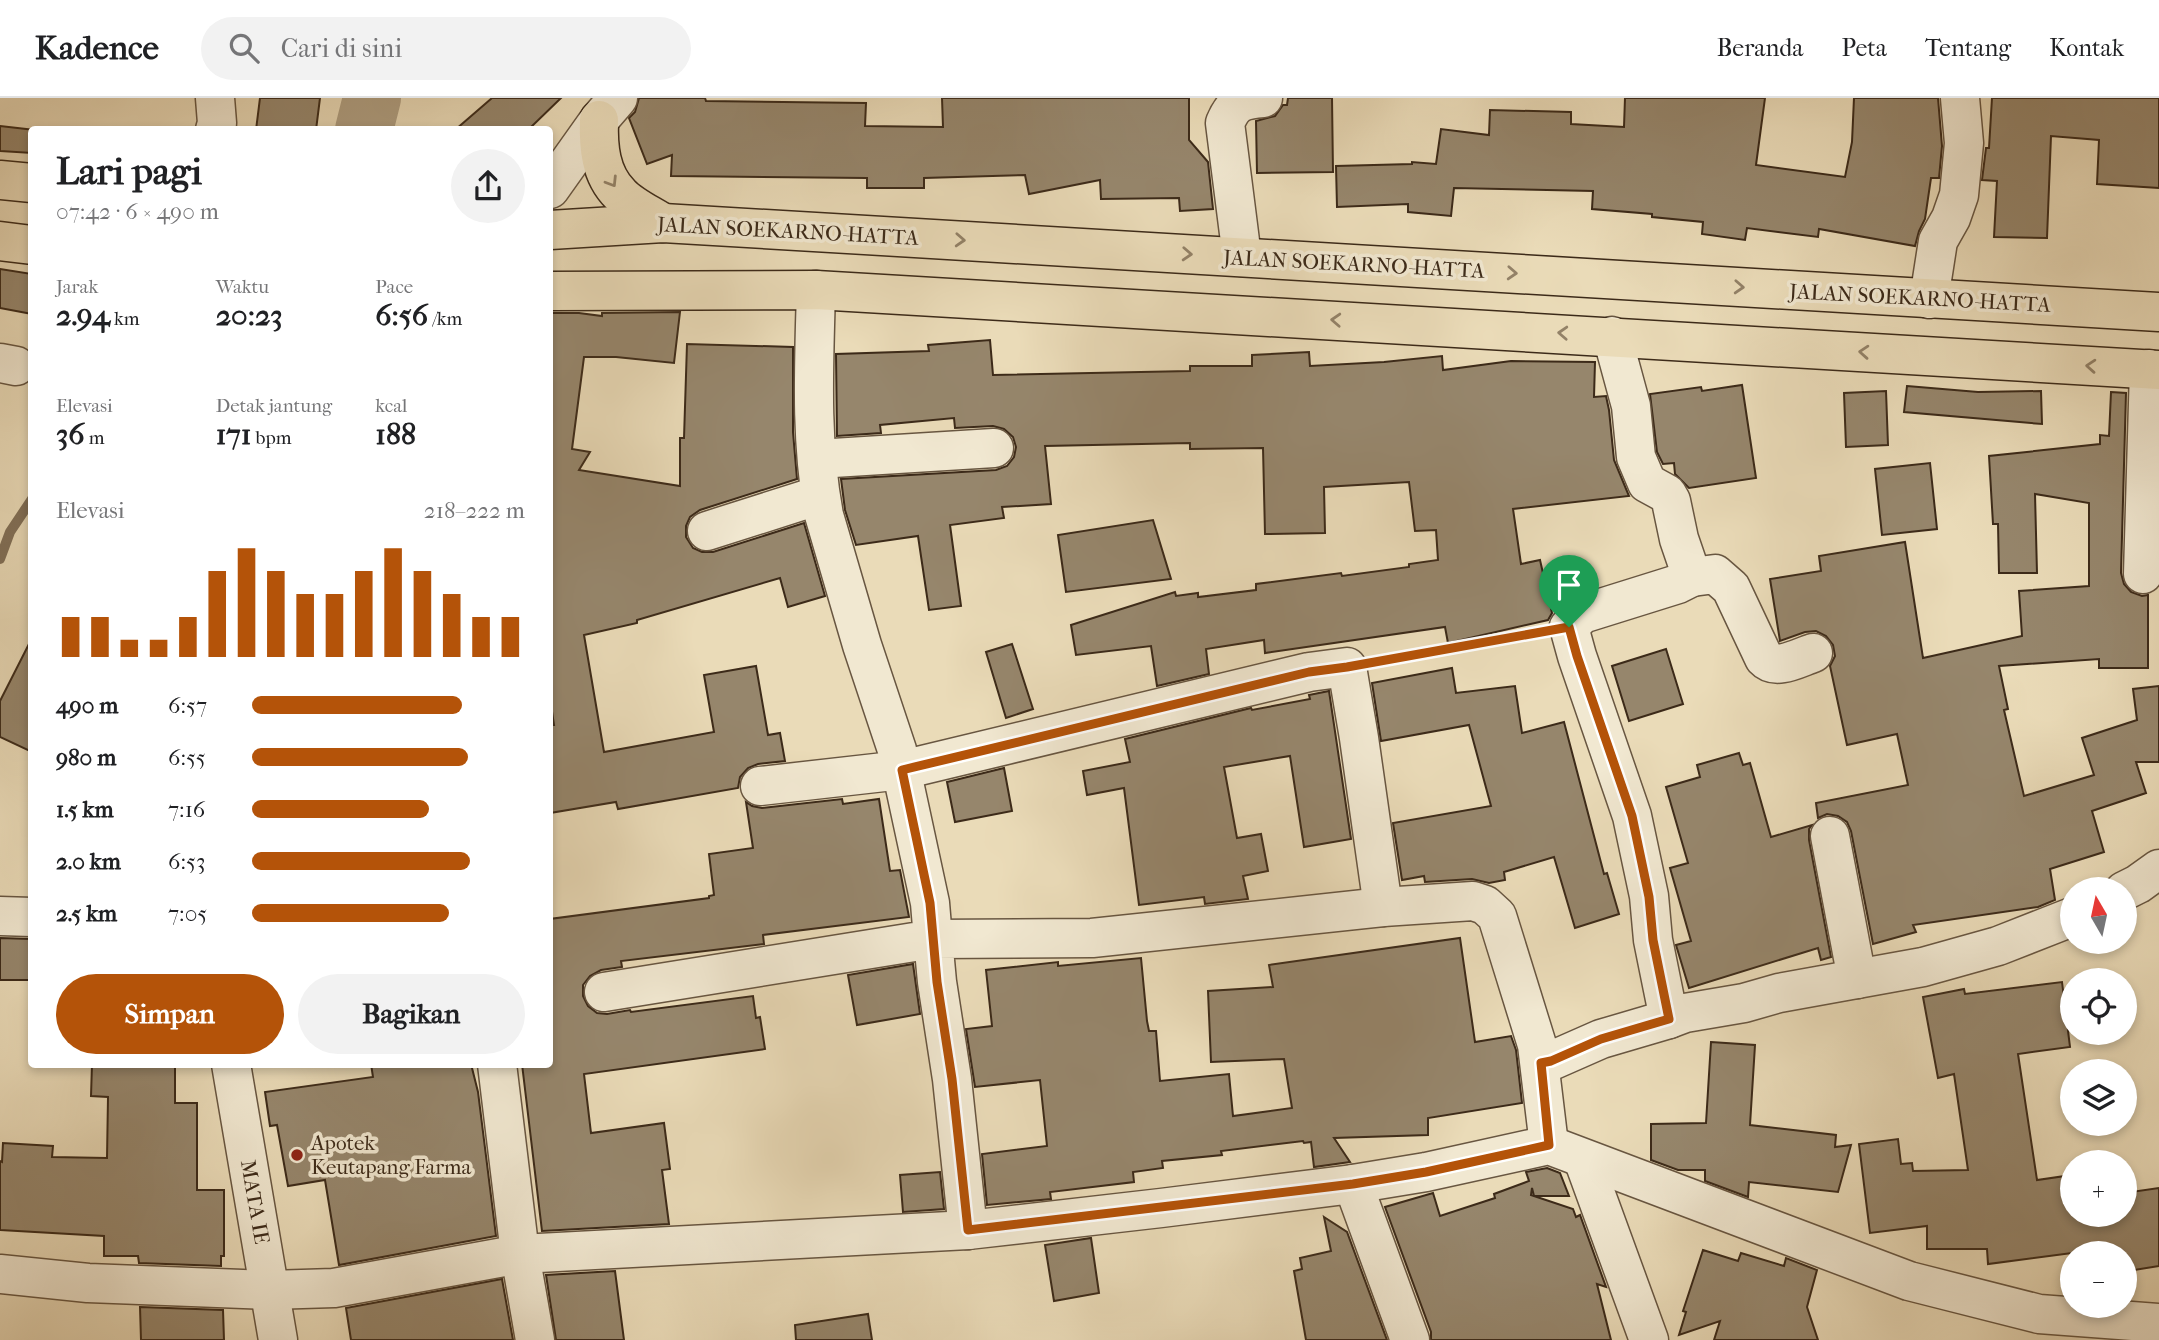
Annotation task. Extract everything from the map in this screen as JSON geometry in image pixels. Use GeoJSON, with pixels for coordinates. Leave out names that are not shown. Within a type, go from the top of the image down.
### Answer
{"type":"FeatureCollection","features":[{"type":"Feature","properties":{"kind":"highway"},"geometry":{"type":"LineString","coordinates":[[608,109],[599,150],[604,170],[620,194],[663,223]]}},
{"type":"Feature","properties":{"kind":"highway"},"geometry":{"type":"LineString","coordinates":[[0,180],[28,183]]}},
{"type":"Feature","properties":{"kind":"highway","name":"JALAN SOEKARNO-HATTA"},"geometry":{"type":"LineString","coordinates":[[553,230],[663,223],[2159,312]]}},
{"type":"Feature","properties":{"kind":"highway"},"geometry":{"type":"LineString","coordinates":[[0,241],[28,244]]}},
{"type":"Feature","properties":{"kind":"highway"},"geometry":{"type":"LineString","coordinates":[[553,291],[816,290],[2154,370]]}},
{"type":"Feature","properties":{"kind":"street"},"geometry":{"type":"LineString","coordinates":[[215,98],[216,126]]}},
{"type":"Feature","properties":{"kind":"street"},"geometry":{"type":"LineString","coordinates":[[1241,257],[1225,123],[1231,109],[1245,99],[1263,98]]}},
{"type":"Feature","properties":{"kind":"street"},"geometry":{"type":"LineString","coordinates":[[1929,299],[1938,241],[1951,218],[1959,195],[1964,143],[1960,98]]}},
{"type":"Feature","properties":{"kind":"street"},"geometry":{"type":"LineString","coordinates":[[553,185],[608,109]]}},
{"type":"Feature","properties":{"kind":"street"},"geometry":{"type":"LineString","coordinates":[[816,290],[813,394],[824,515],[902,770],[930,903],[937,982],[952,1079],[968,1230]]}},
{"type":"Feature","properties":{"kind":"street"},"geometry":{"type":"LineString","coordinates":[[1612,336],[1631,406],[1636,457],[1647,483],[1667,494],[1671,501],[1679,539],[1692,576]]}},
{"type":"Feature","properties":{"kind":"street"},"geometry":{"type":"LineString","coordinates":[[2143,573],[2154,370]]}},
{"type":"Feature","properties":{"kind":"street"},"geometry":{"type":"LineString","coordinates":[[707,531],[819,477],[994,448]]}},
{"type":"Feature","properties":{"kind":"street"},"geometry":{"type":"LineString","coordinates":[[1669,1019],[1653,940],[1649,897],[1632,816],[1569,627],[1582,614],[1678,584],[1692,576],[1715,574],[1731,588],[1764,658],[1769,663],[1777,665],[1813,653]]}},
{"type":"Feature","properties":{"kind":"street"},"geometry":{"type":"LineString","coordinates":[[760,786],[902,770],[1309,672],[1347,667],[1383,907]]}},
{"type":"Feature","properties":{"kind":"street"},"geometry":{"type":"LineString","coordinates":[[1829,836],[1857,979]]}},
{"type":"Feature","properties":{"kind":"street"},"geometry":{"type":"LineString","coordinates":[[2137,883],[2159,869]]}},
{"type":"Feature","properties":{"kind":"street"},"geometry":{"type":"LineString","coordinates":[[604,992],[933,939],[1092,938],[1383,907],[1473,901],[1485,905],[1497,916],[1537,1045],[1566,1152],[1649,1340]]}},
{"type":"Feature","properties":{"kind":"street"},"geometry":{"type":"LineString","coordinates":[[0,916],[28,917]]}},
{"type":"Feature","properties":{"kind":"street"},"geometry":{"type":"LineString","coordinates":[[1541,1063],[1601,1039],[1685,1013],[1923,967],[1998,946],[2060,922]]}},
{"type":"Feature","properties":{"kind":"street","name":"MATA IE"},"geometry":{"type":"LineString","coordinates":[[232,1068],[278,1340]]}},
{"type":"Feature","properties":{"kind":"street"},"geometry":{"type":"LineString","coordinates":[[497,1068],[520,1254],[535,1340]]}},
{"type":"Feature","properties":{"kind":"street"},"geometry":{"type":"LineString","coordinates":[[0,1275],[88,1283],[270,1290],[334,1288],[520,1254],[968,1230],[1353,1184],[1566,1152],[1909,1281],[2043,1327],[2159,1323]]}},
{"type":"Feature","properties":{"kind":"street"},"geometry":{"type":"LineString","coordinates":[[1353,1184],[1410,1340]]}},
{"type":"Feature","properties":{"kind":"path"},"geometry":{"type":"LineString","coordinates":[[1347,667],[1569,627]]}},
{"type":"Feature","properties":{"kind":"building"},"geometry":{"type":"Polygon","coordinates":[[[260,98],[320,98],[316,126],[256,126],[260,98]]]}},
{"type":"Feature","properties":{"kind":"building"},"geometry":{"type":"Polygon","coordinates":[[[492,98],[561,98],[532,126],[460,126],[492,98]]]}},
{"type":"Feature","properties":{"kind":"building"},"geometry":{"type":"Polygon","coordinates":[[[639,98],[866,103],[865,126],[943,127],[942,98],[1189,98],[1189,140],[1208,162],[1213,209],[1180,211],[1179,198],[1101,199],[1100,180],[1029,194],[1025,175],[924,178],[924,188],[867,188],[867,178],[671,176],[672,155],[647,164],[629,118],[635,112],[639,98]]]}},
{"type":"Feature","properties":{"kind":"building"},"geometry":{"type":"Polygon","coordinates":[[[1288,98],[1332,98],[1333,172],[1257,173],[1256,121],[1275,116],[1283,105],[1287,105],[1288,98]]]}},
{"type":"Feature","properties":{"kind":"building"},"geometry":{"type":"Polygon","coordinates":[[[1625,98],[1765,98],[1756,165],[1845,177],[1852,142],[1854,98],[1938,98],[1942,146],[1939,178],[1931,178],[1925,219],[1915,246],[1819,229],[1818,237],[1747,228],[1745,240],[1702,234],[1703,222],[1592,209],[1593,191],[1454,188],[1451,216],[1408,212],[1408,204],[1337,207],[1336,166],[1412,162],[1436,164],[1441,129],[1489,135],[1490,110],[1571,112],[1571,124],[1624,127],[1625,98]]]}},
{"type":"Feature","properties":{"kind":"building"},"geometry":{"type":"Polygon","coordinates":[[[1992,98],[2159,98],[2159,188],[2097,184],[2099,140],[2051,136],[2047,238],[1994,237],[1997,181],[1982,180],[1986,148],[1989,148],[1992,98]]]}},
{"type":"Feature","properties":{"kind":"building"},"geometry":{"type":"Polygon","coordinates":[[[0,126],[28,129],[28,153],[0,151],[0,126]]]}},
{"type":"Feature","properties":{"kind":"building"},"geometry":{"type":"Polygon","coordinates":[[[0,269],[28,273],[28,313],[0,308],[0,269]]]}},
{"type":"Feature","properties":{"kind":"building"},"geometry":{"type":"Polygon","coordinates":[[[680,312],[674,363],[616,357],[584,357],[572,449],[590,452],[579,470],[680,486],[680,438],[684,438],[687,344],[793,347],[793,432],[797,479],[700,510],[690,517],[686,526],[686,537],[693,548],[702,552],[713,552],[804,523],[825,596],[788,607],[780,578],[637,620],[637,623],[584,635],[604,752],[714,732],[704,675],[756,666],[768,735],[780,733],[785,761],[748,768],[740,777],[738,788],[618,809],[616,802],[553,812],[553,313],[602,316],[602,313],[680,312]]]}},
{"type":"Feature","properties":{"kind":"building"},"geometry":{"type":"Polygon","coordinates":[[[990,340],[993,375],[1190,371],[1190,366],[1252,366],[1252,355],[1309,352],[1310,366],[1442,356],[1443,370],[1511,361],[1595,362],[1594,397],[1606,396],[1614,460],[1629,496],[1513,509],[1521,564],[1540,560],[1552,613],[1548,620],[1448,643],[1445,627],[1265,653],[1264,640],[1206,649],[1209,674],[1157,686],[1151,646],[1076,655],[1071,625],[1175,592],[1176,596],[1198,593],[1198,597],[1256,590],[1256,584],[1341,573],[1342,576],[1409,567],[1409,564],[1438,560],[1436,530],[1415,531],[1409,482],[1324,487],[1325,533],[1265,534],[1263,448],[1190,449],[1190,443],[1045,446],[1051,504],[1002,507],[1004,518],[950,525],[961,606],[929,610],[918,536],[856,545],[845,510],[841,479],[996,470],[1007,466],[1014,457],[1016,447],[1013,437],[1004,429],[993,426],[955,428],[954,418],[880,425],[881,433],[837,436],[836,354],[929,351],[928,345],[990,340]]]}},
{"type":"Feature","properties":{"kind":"building"},"geometry":{"type":"Polygon","coordinates":[[[1742,385],[1756,478],[1689,488],[1675,474],[1674,463],[1663,464],[1657,452],[1650,394],[1742,385]]]}},
{"type":"Feature","properties":{"kind":"building"},"geometry":{"type":"Polygon","coordinates":[[[1907,386],[1978,392],[2041,391],[2042,424],[1904,412],[1907,386]]]}},
{"type":"Feature","properties":{"kind":"building"},"geometry":{"type":"Polygon","coordinates":[[[1886,391],[1888,445],[1846,447],[1844,393],[1886,391]]]}},
{"type":"Feature","properties":{"kind":"building"},"geometry":{"type":"Polygon","coordinates":[[[2111,392],[2126,393],[2121,573],[2124,584],[2131,592],[2148,595],[2148,668],[2099,668],[2099,659],[1999,666],[2008,709],[2004,710],[2024,796],[2094,775],[2082,738],[2137,720],[2133,689],[2159,686],[2159,762],[2136,762],[2146,793],[2092,811],[2104,852],[2050,869],[2055,900],[2038,907],[1913,925],[1916,932],[1873,944],[1851,831],[1847,822],[1838,816],[1827,814],[1818,818],[1816,803],[1908,785],[1897,734],[1847,745],[1830,666],[1835,656],[1833,645],[1826,636],[1816,631],[1780,641],[1770,579],[1821,571],[1819,556],[1905,542],[1923,658],[2022,636],[2019,591],[2089,586],[2089,503],[2035,494],[2037,573],[1999,573],[1998,524],[1993,524],[1989,456],[2100,444],[2100,435],[2109,436],[2111,392]]]}},
{"type":"Feature","properties":{"kind":"building"},"geometry":{"type":"Polygon","coordinates":[[[1930,463],[1937,529],[1882,535],[1875,469],[1930,463]]]}},
{"type":"Feature","properties":{"kind":"building"},"geometry":{"type":"Polygon","coordinates":[[[1153,520],[1171,579],[1066,592],[1058,535],[1153,520]]]}},
{"type":"Feature","properties":{"kind":"building"},"geometry":{"type":"Polygon","coordinates":[[[1012,644],[1033,709],[1006,718],[986,652],[1012,644]]]}},
{"type":"Feature","properties":{"kind":"building"},"geometry":{"type":"Polygon","coordinates":[[[28,646],[28,750],[0,737],[0,701],[28,646]]]}},
{"type":"Feature","properties":{"kind":"building"},"geometry":{"type":"Polygon","coordinates":[[[1666,649],[1683,704],[1629,721],[1612,666],[1666,649]]]}},
{"type":"Feature","properties":{"kind":"building"},"geometry":{"type":"Polygon","coordinates":[[[1452,668],[1456,693],[1515,686],[1522,733],[1564,722],[1604,874],[1607,873],[1619,914],[1575,928],[1554,857],[1504,872],[1505,880],[1489,883],[1472,879],[1425,882],[1424,876],[1402,880],[1393,823],[1491,806],[1469,725],[1381,741],[1372,683],[1452,668]]]}},
{"type":"Feature","properties":{"kind":"building"},"geometry":{"type":"Polygon","coordinates":[[[1329,691],[1351,839],[1304,847],[1290,756],[1224,767],[1237,838],[1261,834],[1268,871],[1243,876],[1248,899],[1205,904],[1204,897],[1139,905],[1124,788],[1087,795],[1083,771],[1130,762],[1125,739],[1251,708],[1252,710],[1310,699],[1309,695],[1329,691]]]}},
{"type":"Feature","properties":{"kind":"building"},"geometry":{"type":"Polygon","coordinates":[[[1739,753],[1743,765],[1750,763],[1771,837],[1812,825],[1809,829],[1809,840],[1831,957],[1821,960],[1818,948],[1689,988],[1676,945],[1691,941],[1670,868],[1688,863],[1666,787],[1700,777],[1697,765],[1739,753]]]}},
{"type":"Feature","properties":{"kind":"building"},"geometry":{"type":"Polygon","coordinates":[[[1004,768],[1012,811],[955,822],[947,782],[1004,768]]]}},
{"type":"Feature","properties":{"kind":"building"},"geometry":{"type":"Polygon","coordinates":[[[842,799],[843,804],[879,799],[890,871],[900,870],[909,917],[763,935],[764,944],[621,961],[622,967],[601,970],[590,976],[583,985],[583,996],[588,1006],[597,1013],[631,1012],[753,996],[756,1018],[760,1017],[765,1049],[584,1074],[591,1133],[664,1123],[670,1169],[662,1170],[669,1224],[542,1231],[522,1068],[553,1068],[553,919],[709,898],[714,895],[709,854],[753,848],[746,802],[762,808],[842,799]]]}},
{"type":"Feature","properties":{"kind":"building"},"geometry":{"type":"Polygon","coordinates":[[[0,938],[28,939],[28,980],[0,980],[0,938]]]}},
{"type":"Feature","properties":{"kind":"building"},"geometry":{"type":"Polygon","coordinates":[[[1460,938],[1475,1042],[1511,1036],[1516,1050],[1522,1103],[1428,1118],[1428,1135],[1334,1138],[1350,1162],[1314,1167],[1311,1142],[1303,1141],[1221,1151],[1222,1155],[1162,1161],[1163,1168],[1133,1172],[1134,1182],[1050,1192],[1051,1199],[987,1205],[982,1154],[1047,1146],[1040,1080],[975,1087],[966,1029],[992,1026],[986,970],[1058,962],[1058,966],[1141,958],[1147,1021],[1149,1031],[1156,1031],[1160,1081],[1229,1074],[1233,1116],[1292,1108],[1284,1059],[1211,1062],[1208,991],[1273,987],[1269,965],[1460,938]]]}},
{"type":"Feature","properties":{"kind":"building"},"geometry":{"type":"Polygon","coordinates":[[[913,964],[920,1014],[857,1025],[848,975],[913,964]]]}},
{"type":"Feature","properties":{"kind":"building"},"geometry":{"type":"Polygon","coordinates":[[[2060,982],[2060,1045],[2070,1047],[2018,1054],[2037,1180],[2060,1177],[2060,1227],[2137,1227],[2137,1191],[2159,1188],[2159,1266],[2137,1270],[2137,1241],[2060,1241],[2060,1255],[1988,1264],[1987,1249],[1927,1249],[1927,1226],[1870,1233],[1859,1144],[1898,1139],[1901,1164],[1912,1163],[1913,1171],[1968,1170],[1954,1074],[1938,1078],[1923,997],[1964,989],[1965,994],[2060,982]]]}},
{"type":"Feature","properties":{"kind":"building"},"geometry":{"type":"Polygon","coordinates":[[[1711,1042],[1755,1045],[1750,1125],[1836,1135],[1835,1147],[1851,1145],[1838,1192],[1749,1182],[1748,1197],[1705,1181],[1705,1170],[1678,1170],[1651,1160],[1651,1124],[1706,1123],[1711,1042]]]}},
{"type":"Feature","properties":{"kind":"building"},"geometry":{"type":"Polygon","coordinates":[[[92,1068],[175,1068],[175,1103],[197,1103],[197,1190],[224,1190],[224,1256],[221,1256],[221,1266],[139,1263],[138,1256],[104,1256],[104,1236],[0,1230],[0,1161],[2,1162],[3,1143],[53,1146],[52,1157],[107,1158],[108,1097],[91,1096],[92,1068]]]}},
{"type":"Feature","properties":{"kind":"building"},"geometry":{"type":"Polygon","coordinates":[[[372,1068],[472,1068],[478,1092],[496,1236],[339,1265],[325,1180],[288,1186],[277,1125],[270,1126],[265,1092],[373,1077],[372,1068]]]}},
{"type":"Feature","properties":{"kind":"building"},"geometry":{"type":"Polygon","coordinates":[[[1547,1168],[1560,1173],[1569,1196],[1534,1196],[1573,1209],[1576,1217],[1580,1215],[1606,1287],[1597,1284],[1611,1340],[1431,1340],[1431,1332],[1385,1207],[1433,1193],[1440,1216],[1495,1198],[1494,1194],[1529,1181],[1526,1172],[1547,1168]]]}},
{"type":"Feature","properties":{"kind":"building"},"geometry":{"type":"Polygon","coordinates":[[[940,1172],[944,1209],[903,1212],[900,1175],[940,1172]]]}},
{"type":"Feature","properties":{"kind":"building"},"geometry":{"type":"Polygon","coordinates":[[[1324,1217],[1347,1232],[1387,1340],[1306,1340],[1294,1271],[1302,1269],[1300,1258],[1331,1251],[1324,1217]]]}},
{"type":"Feature","properties":{"kind":"building"},"geometry":{"type":"Polygon","coordinates":[[[1091,1238],[1099,1293],[1054,1301],[1045,1245],[1091,1238]]]}},
{"type":"Feature","properties":{"kind":"building"},"geometry":{"type":"Polygon","coordinates":[[[1703,1250],[1738,1261],[1741,1253],[1784,1266],[1786,1258],[1817,1270],[1807,1307],[1818,1340],[1714,1340],[1720,1321],[1679,1335],[1686,1312],[1683,1311],[1703,1250]]]}},
{"type":"Feature","properties":{"kind":"building"},"geometry":{"type":"Polygon","coordinates":[[[615,1271],[624,1340],[556,1340],[546,1275],[615,1271]]]}},
{"type":"Feature","properties":{"kind":"building"},"geometry":{"type":"Polygon","coordinates":[[[502,1279],[513,1340],[351,1340],[346,1308],[502,1279]]]}},
{"type":"Feature","properties":{"kind":"building"},"geometry":{"type":"Polygon","coordinates":[[[140,1307],[223,1310],[224,1340],[141,1340],[140,1307]]]}},
{"type":"Feature","properties":{"kind":"building"},"geometry":{"type":"Polygon","coordinates":[[[868,1314],[872,1340],[796,1340],[795,1325],[868,1314]]]}},
{"type":"Feature","properties":{"kind":"waterway"},"geometry":{"type":"LineString","coordinates":[[365,126],[372,98]]}},
{"type":"Feature","properties":{"kind":"waterway"},"geometry":{"type":"LineString","coordinates":[[0,559],[10,532],[28,505]]}},
{"type":"Feature","properties":{"kind":"place","name":"Apotek Keutapang Farma"},"geometry":{"type":"Point","coordinates":[297,1155]}},
{"type":"Feature","properties":{"kind":"route"},"geometry":{"type":"LineString","coordinates":[[1569,627],[1632,816],[1649,897],[1653,940],[1669,1019],[1601,1039],[1541,1063],[1549,1145],[1426,1172],[1353,1184],[968,1230],[952,1079],[937,982],[930,903],[902,770],[1309,672],[1569,627]]}}]}
